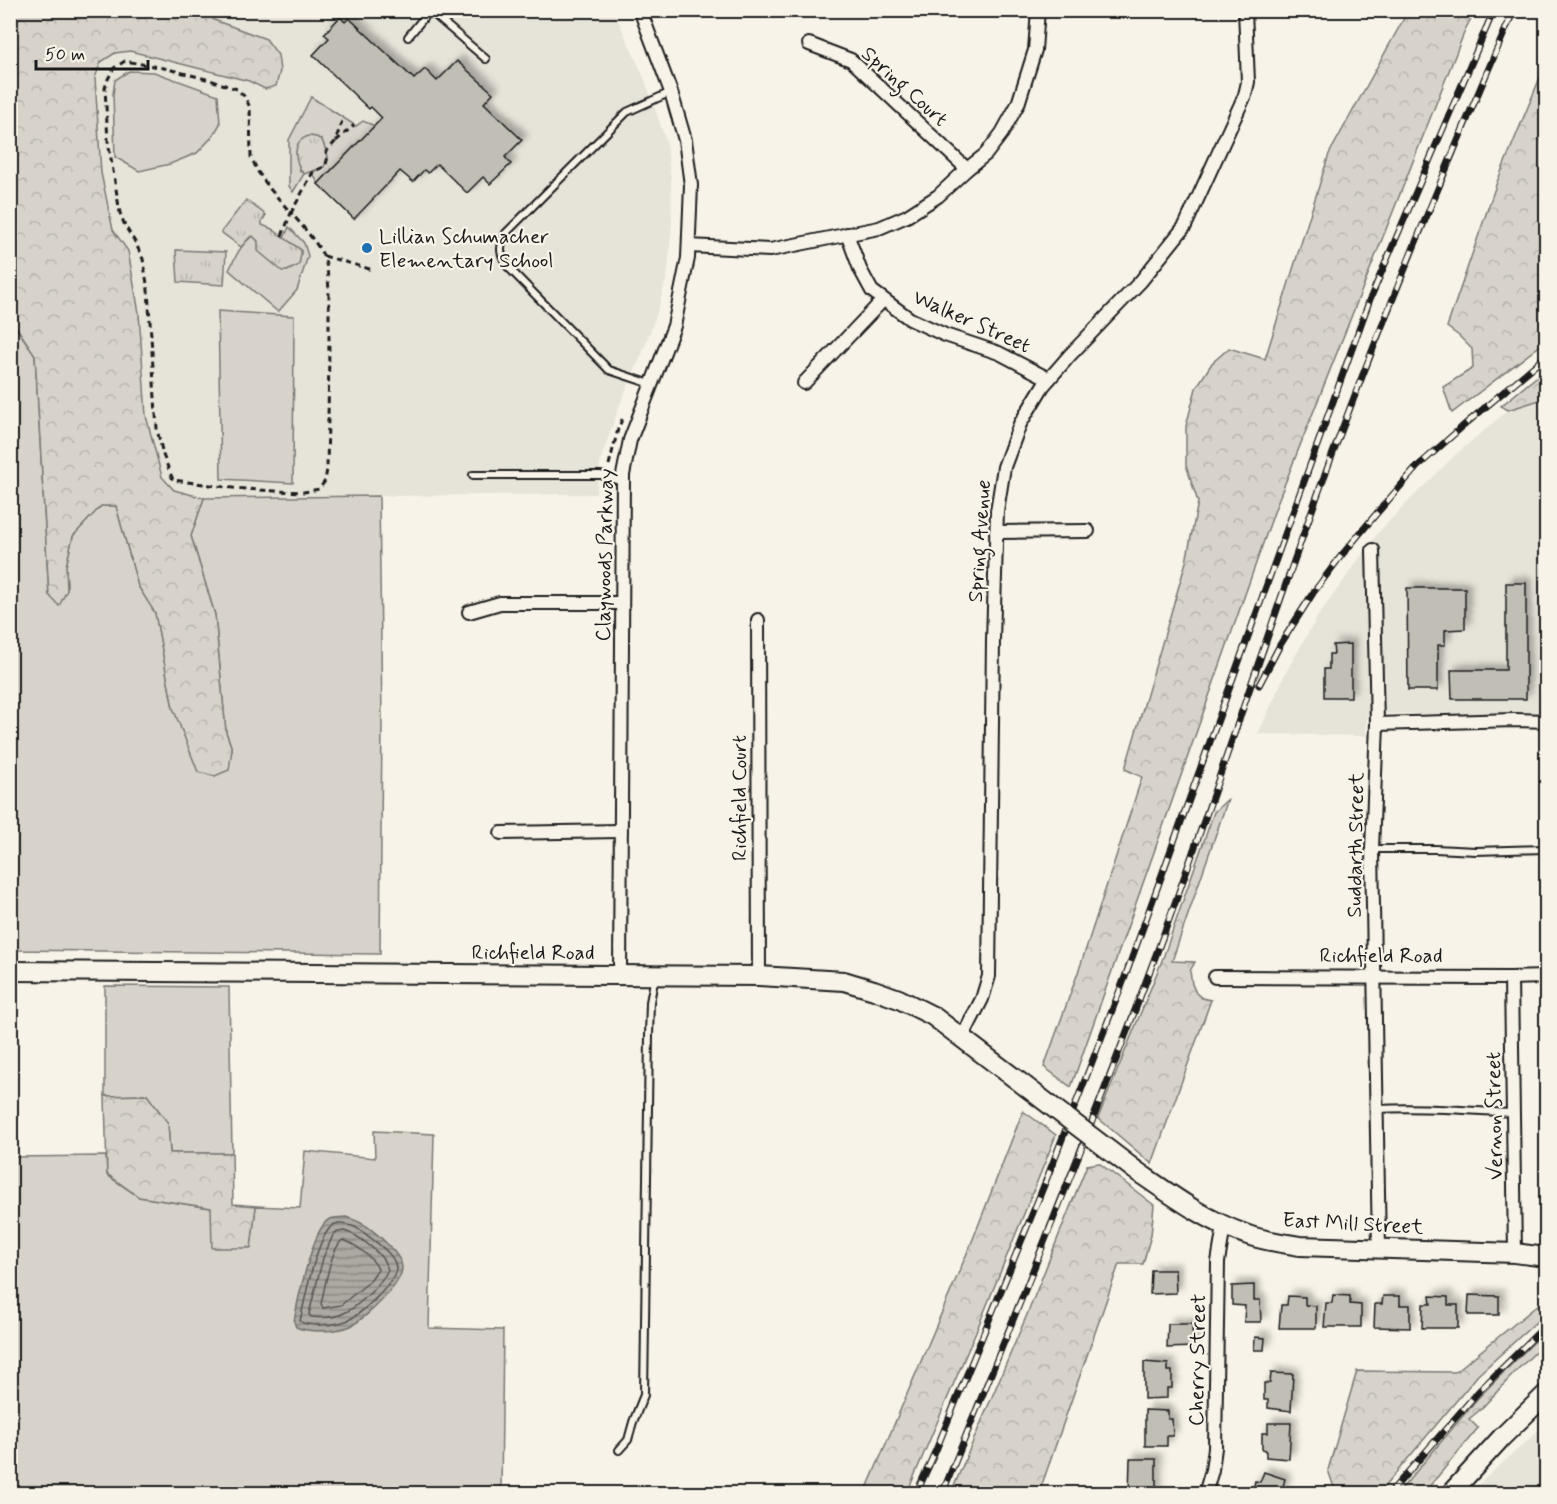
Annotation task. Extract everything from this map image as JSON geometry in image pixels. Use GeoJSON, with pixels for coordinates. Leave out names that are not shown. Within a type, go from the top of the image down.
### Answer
{"type":"FeatureCollection","features":[{"type":"Feature","properties":{"kind":"street","name":"Claywoods Parkway"},"geometry":{"type":"LineString","coordinates":[[620,975],[623,482],[630,440],[674,326],[688,258],[691,185],[685,140],[671,92],[640,10]]}},
{"type":"Feature","properties":{"kind":"street"},"geometry":{"type":"LineString","coordinates":[[689,246],[770,250],[879,228],[907,216],[938,196],[986,154],[1002,133],[1018,104],[1035,50],[1038,10]]}},
{"type":"Feature","properties":{"kind":"street","name":"Spring Avenue"},"geometry":{"type":"LineString","coordinates":[[962,1038],[981,999],[989,976],[996,532],[1004,467],[1020,424],[1043,386],[1142,281],[1185,226],[1245,95],[1248,82],[1245,10]]}},
{"type":"Feature","properties":{"kind":"street","name":"Spring Court"},"geometry":{"type":"LineString","coordinates":[[809,44],[851,60],[967,169]]}},
{"type":"Feature","properties":{"kind":"street","name":"Walker Street"},"geometry":{"type":"LineString","coordinates":[[847,234],[860,269],[872,291],[883,300],[910,319],[945,335],[999,353],[1049,379]]}},
{"type":"Feature","properties":{"kind":"street"},"geometry":{"type":"LineString","coordinates":[[804,383],[883,300]]}},
{"type":"Feature","properties":{"kind":"street"},"geometry":{"type":"LineString","coordinates":[[996,532],[1088,531]]}},
{"type":"Feature","properties":{"kind":"street","name":"Suddarth Street"},"geometry":{"type":"LineString","coordinates":[[1373,550],[1377,724],[1372,849],[1379,1248]]}},
{"type":"Feature","properties":{"kind":"street"},"geometry":{"type":"LineString","coordinates":[[469,612],[500,603],[622,603]]}},
{"type":"Feature","properties":{"kind":"street","name":"Richfield Court"},"geometry":{"type":"LineString","coordinates":[[758,620],[759,976]]}},
{"type":"Feature","properties":{"kind":"street"},"geometry":{"type":"LineString","coordinates":[[1377,724],[1546,721]]}},
{"type":"Feature","properties":{"kind":"street"},"geometry":{"type":"LineString","coordinates":[[501,833],[621,831]]}},
{"type":"Feature","properties":{"kind":"street","name":"Richfield Road"},"geometry":{"type":"LineString","coordinates":[[10,972],[759,976],[844,981],[899,999],[933,1016],[1025,1086]]}},
{"type":"Feature","properties":{"kind":"street","name":"Richfield Road"},"geometry":{"type":"LineString","coordinates":[[1215,977],[1546,977]]}},
{"type":"Feature","properties":{"kind":"street","name":"Vernon Street"},"geometry":{"type":"LineString","coordinates":[[1511,978],[1515,1254]]}},
{"type":"Feature","properties":{"kind":"street","name":"East Mill Street"},"geometry":{"type":"LineString","coordinates":[[1025,1086],[1135,1170],[1198,1212],[1247,1235],[1300,1246],[1546,1257]]}},
{"type":"Feature","properties":{"kind":"street","name":"Cherry Street"},"geometry":{"type":"LineString","coordinates":[[1205,1494],[1215,1448],[1218,1262],[1224,1226]]}},
{"type":"Feature","properties":{"kind":"street"},"geometry":{"type":"LineString","coordinates":[[1450,1494],[1502,1437],[1546,1394]]}},
{"type":"Feature","properties":{"kind":"lane"},"geometry":{"type":"LineString","coordinates":[[408,37],[430,11],[486,59]]}},
{"type":"Feature","properties":{"kind":"lane"},"geometry":{"type":"LineString","coordinates":[[651,384],[609,370],[508,267],[500,256],[501,242],[506,233],[627,112],[671,92]]}},
{"type":"Feature","properties":{"kind":"lane"},"geometry":{"type":"LineString","coordinates":[[473,475],[602,475],[623,482]]}},
{"type":"Feature","properties":{"kind":"lane"},"geometry":{"type":"LineString","coordinates":[[1372,849],[1435,849],[1476,852],[1546,849]]}},
{"type":"Feature","properties":{"kind":"lane"},"geometry":{"type":"LineString","coordinates":[[620,1450],[628,1440],[644,1395],[649,1036],[650,1002],[655,976]]}},
{"type":"Feature","properties":{"kind":"lane"},"geometry":{"type":"LineString","coordinates":[[1377,1109],[1442,1108],[1513,1113]]}},
{"type":"Feature","properties":{"kind":"path"},"geometry":{"type":"LineString","coordinates":[[125,61],[164,68],[237,90],[244,96],[250,107],[251,157],[270,189],[291,213],[324,256],[327,266],[329,387],[325,481],[319,489],[304,492],[233,488],[173,480],[163,455],[157,429],[148,291],[143,259],[120,213],[108,141],[105,88],[114,68],[125,61]]}},
{"type":"Feature","properties":{"kind":"path"},"geometry":{"type":"LineString","coordinates":[[335,142],[343,118]]}},
{"type":"Feature","properties":{"kind":"path"},"geometry":{"type":"LineString","coordinates":[[282,236],[291,213],[313,172],[324,167],[328,157],[326,152],[354,125]]}},
{"type":"Feature","properties":{"kind":"path"},"geometry":{"type":"LineString","coordinates":[[324,256],[373,270]]}},
{"type":"Feature","properties":{"kind":"shaded area","name":"Lillian Schumacher Elementary School"},"geometry":{"type":"Polygon","coordinates":[[[66,11],[614,11],[645,80],[666,141],[671,179],[672,223],[668,272],[656,316],[620,404],[601,459],[596,494],[62,499],[66,11]]]}},
{"type":"Feature","properties":{"kind":"shaded area"},"geometry":{"type":"Polygon","coordinates":[[[1546,398],[1546,593],[1544,593],[1546,714],[1367,714],[1366,736],[1258,734],[1286,672],[1318,616],[1377,534],[1455,455],[1508,410],[1546,398]]]}},
{"type":"Feature","properties":{"kind":"shaded area"},"geometry":{"type":"Polygon","coordinates":[[[1546,1424],[1546,1493],[1469,1493],[1471,1491],[1546,1424]]]}},
{"type":"Feature","properties":{"kind":"green space"},"geometry":{"type":"Polygon","coordinates":[[[10,11],[205,11],[214,20],[266,39],[278,55],[280,71],[276,86],[265,89],[249,81],[130,51],[115,53],[101,62],[95,78],[101,173],[113,230],[128,251],[139,313],[146,416],[162,477],[174,490],[204,498],[191,536],[215,615],[226,732],[232,749],[229,770],[215,776],[198,772],[173,708],[155,613],[138,586],[116,506],[101,506],[73,536],[66,566],[67,590],[59,606],[49,595],[35,355],[11,319],[10,11]]]}},
{"type":"Feature","properties":{"kind":"green space"},"geometry":{"type":"Polygon","coordinates":[[[1408,11],[1475,11],[1466,28],[1278,501],[1071,1087],[1044,1067],[1081,964],[1142,777],[1125,769],[1186,562],[1198,502],[1186,465],[1186,426],[1196,388],[1212,363],[1229,348],[1265,359],[1329,154],[1408,11]]]}},
{"type":"Feature","properties":{"kind":"green space"},"geometry":{"type":"Polygon","coordinates":[[[1546,63],[1546,341],[1452,413],[1443,387],[1473,368],[1472,349],[1447,327],[1497,182],[1546,63]]]}},
{"type":"Feature","properties":{"kind":"green space"},"geometry":{"type":"Polygon","coordinates":[[[129,71],[154,72],[218,95],[220,124],[213,136],[197,153],[170,164],[139,171],[115,157],[113,94],[115,80],[129,71]]]}},
{"type":"Feature","properties":{"kind":"green space"},"geometry":{"type":"Polygon","coordinates":[[[311,97],[356,126],[363,121],[375,126],[318,184],[313,172],[320,169],[328,157],[322,140],[309,136],[296,154],[300,171],[304,174],[293,192],[289,186],[289,140],[311,97]]]}},
{"type":"Feature","properties":{"kind":"green space"},"geometry":{"type":"Polygon","coordinates":[[[309,136],[322,140],[328,157],[324,167],[304,174],[298,164],[296,152],[299,142],[309,136]]]}},
{"type":"Feature","properties":{"kind":"green space"},"geometry":{"type":"Polygon","coordinates":[[[246,200],[266,215],[262,225],[272,229],[301,250],[299,265],[282,271],[258,251],[258,241],[253,236],[241,247],[221,232],[246,200]]]}},
{"type":"Feature","properties":{"kind":"green space"},"geometry":{"type":"Polygon","coordinates":[[[289,227],[304,243],[308,256],[297,290],[278,312],[229,270],[242,247],[253,236],[287,271],[298,265],[301,250],[284,238],[289,227]]]}},
{"type":"Feature","properties":{"kind":"green space"},"geometry":{"type":"Polygon","coordinates":[[[176,250],[226,252],[224,285],[178,282],[176,250]]]}},
{"type":"Feature","properties":{"kind":"green space"},"geometry":{"type":"Polygon","coordinates":[[[218,311],[294,316],[293,483],[221,479],[218,311]]]}},
{"type":"Feature","properties":{"kind":"green space"},"geometry":{"type":"Polygon","coordinates":[[[10,319],[35,355],[49,595],[67,590],[66,566],[73,536],[101,506],[116,506],[138,586],[155,612],[173,708],[232,749],[226,732],[215,615],[191,536],[204,498],[379,496],[382,720],[380,954],[11,950],[10,319]]]}},
{"type":"Feature","properties":{"kind":"green space"},"geometry":{"type":"Polygon","coordinates":[[[1546,369],[1546,398],[1508,410],[1501,406],[1546,369]]]}},
{"type":"Feature","properties":{"kind":"green space"},"geometry":{"type":"Polygon","coordinates":[[[1228,799],[1172,961],[1195,962],[1190,971],[1192,984],[1196,993],[1202,998],[1211,1000],[1152,1164],[1098,1118],[1163,958],[1214,812],[1228,799]]]}},
{"type":"Feature","properties":{"kind":"green space"},"geometry":{"type":"Polygon","coordinates":[[[105,986],[229,987],[232,1153],[170,1153],[168,1123],[147,1095],[105,1096],[105,986]]]}},
{"type":"Feature","properties":{"kind":"green space"},"geometry":{"type":"Polygon","coordinates":[[[147,1095],[168,1123],[170,1153],[232,1153],[233,1204],[256,1206],[251,1248],[212,1248],[211,1208],[139,1197],[107,1174],[105,1096],[147,1095]]]}},
{"type":"Feature","properties":{"kind":"green space"},"geometry":{"type":"Polygon","coordinates":[[[1023,1111],[1056,1135],[980,1322],[907,1493],[865,1493],[973,1239],[1023,1111]]]}},
{"type":"Feature","properties":{"kind":"green space"},"geometry":{"type":"Polygon","coordinates":[[[374,1131],[434,1134],[429,1328],[503,1330],[501,1493],[11,1493],[10,1157],[106,1156],[107,1175],[139,1197],[211,1208],[251,1247],[256,1206],[300,1208],[305,1151],[375,1158],[374,1131]]]}},
{"type":"Feature","properties":{"kind":"green space"},"geometry":{"type":"Polygon","coordinates":[[[1099,1163],[1154,1205],[1151,1235],[1143,1264],[1119,1264],[1039,1493],[951,1493],[1029,1310],[1087,1165],[1099,1163]]]}},
{"type":"Feature","properties":{"kind":"green space"},"geometry":{"type":"Polygon","coordinates":[[[1544,1300],[1546,1313],[1478,1375],[1379,1493],[1336,1493],[1328,1470],[1357,1371],[1455,1372],[1544,1300]]]}},
{"type":"Feature","properties":{"kind":"green space"},"geometry":{"type":"Polygon","coordinates":[[[1546,1330],[1546,1342],[1469,1419],[1478,1428],[1424,1493],[1398,1493],[1478,1398],[1546,1330]]]}},
{"type":"Feature","properties":{"kind":"water"},"geometry":{"type":"Polygon","coordinates":[[[346,1217],[365,1225],[392,1249],[401,1262],[400,1275],[390,1292],[351,1326],[323,1331],[296,1327],[294,1322],[306,1267],[322,1226],[328,1220],[346,1217]]]}},
{"type":"Feature","properties":{"kind":"building","name":"Lillian Schumacher Elementary School"},"geometry":{"type":"Polygon","coordinates":[[[340,17],[345,22],[349,18],[414,79],[425,69],[437,81],[457,61],[493,93],[484,103],[522,140],[505,157],[511,164],[490,184],[483,177],[467,193],[437,164],[428,173],[424,170],[413,182],[400,171],[354,219],[318,184],[382,118],[371,107],[369,109],[313,55],[329,38],[324,34],[340,17]]]}},
{"type":"Feature","properties":{"kind":"building"},"geometry":{"type":"Polygon","coordinates":[[[1506,583],[1526,583],[1526,699],[1452,699],[1451,670],[1506,670],[1506,583]]]}},
{"type":"Feature","properties":{"kind":"building"},"geometry":{"type":"Polygon","coordinates":[[[1407,588],[1465,588],[1465,629],[1445,630],[1445,645],[1438,645],[1438,690],[1408,690],[1407,588]]]}},
{"type":"Feature","properties":{"kind":"building"},"geometry":{"type":"Polygon","coordinates":[[[1351,644],[1351,697],[1324,697],[1324,669],[1329,669],[1329,654],[1334,654],[1333,645],[1351,644]]]}},
{"type":"Feature","properties":{"kind":"building"},"geometry":{"type":"Polygon","coordinates":[[[1151,1270],[1175,1270],[1176,1293],[1150,1294],[1151,1270]]]}},
{"type":"Feature","properties":{"kind":"building"},"geometry":{"type":"Polygon","coordinates":[[[1254,1285],[1254,1300],[1260,1300],[1261,1322],[1244,1322],[1245,1306],[1232,1305],[1232,1286],[1254,1285]]]}},
{"type":"Feature","properties":{"kind":"building"},"geometry":{"type":"Polygon","coordinates":[[[1333,1295],[1350,1296],[1350,1304],[1361,1305],[1361,1327],[1324,1327],[1326,1303],[1332,1303],[1333,1295]]]}},
{"type":"Feature","properties":{"kind":"building"},"geometry":{"type":"Polygon","coordinates":[[[1469,1295],[1499,1296],[1499,1315],[1468,1315],[1469,1295]]]}},
{"type":"Feature","properties":{"kind":"building"},"geometry":{"type":"Polygon","coordinates":[[[1288,1296],[1305,1297],[1305,1305],[1316,1306],[1316,1328],[1279,1328],[1281,1305],[1287,1305],[1288,1296]]]}},
{"type":"Feature","properties":{"kind":"building"},"geometry":{"type":"Polygon","coordinates":[[[1383,1296],[1400,1296],[1400,1305],[1410,1305],[1410,1328],[1374,1327],[1375,1304],[1382,1304],[1383,1296]]]}},
{"type":"Feature","properties":{"kind":"building"},"geometry":{"type":"Polygon","coordinates":[[[1430,1296],[1448,1297],[1448,1305],[1458,1305],[1458,1328],[1422,1328],[1423,1304],[1431,1304],[1430,1296]]]}},
{"type":"Feature","properties":{"kind":"building"},"geometry":{"type":"Polygon","coordinates":[[[1168,1324],[1192,1324],[1193,1347],[1167,1348],[1168,1324]]]}},
{"type":"Feature","properties":{"kind":"building"},"geometry":{"type":"Polygon","coordinates":[[[1255,1337],[1265,1338],[1264,1350],[1254,1350],[1255,1337]]]}},
{"type":"Feature","properties":{"kind":"building"},"geometry":{"type":"Polygon","coordinates":[[[1144,1362],[1168,1364],[1168,1371],[1172,1371],[1172,1388],[1167,1388],[1167,1398],[1144,1399],[1144,1362]]]}},
{"type":"Feature","properties":{"kind":"building"},"geometry":{"type":"Polygon","coordinates":[[[1271,1373],[1293,1374],[1291,1411],[1268,1408],[1268,1400],[1264,1400],[1264,1383],[1270,1383],[1271,1373]]]}},
{"type":"Feature","properties":{"kind":"building"},"geometry":{"type":"Polygon","coordinates":[[[1145,1410],[1168,1411],[1168,1419],[1172,1419],[1173,1436],[1167,1436],[1167,1446],[1145,1446],[1145,1410]]]}},
{"type":"Feature","properties":{"kind":"building"},"geometry":{"type":"Polygon","coordinates":[[[1268,1423],[1291,1423],[1289,1459],[1266,1457],[1266,1450],[1262,1449],[1262,1433],[1268,1433],[1268,1423]]]}},
{"type":"Feature","properties":{"kind":"building"},"geometry":{"type":"Polygon","coordinates":[[[1130,1459],[1156,1459],[1156,1494],[1129,1494],[1130,1459]]]}},
{"type":"Feature","properties":{"kind":"building"},"geometry":{"type":"Polygon","coordinates":[[[1264,1472],[1285,1479],[1281,1494],[1252,1494],[1255,1481],[1260,1482],[1264,1472]]]}},
{"type":"Feature","properties":{"kind":"railway"},"geometry":{"type":"LineString","coordinates":[[916,1494],[1047,1178],[1125,977],[1370,299],[1494,10]]}},
{"type":"Feature","properties":{"kind":"railway"},"geometry":{"type":"LineString","coordinates":[[942,1494],[1055,1216],[1163,936],[1341,430],[1388,310],[1514,10]]}},
{"type":"Feature","properties":{"kind":"railway"},"geometry":{"type":"LineString","coordinates":[[1259,685],[1280,645],[1313,593],[1341,556],[1417,467],[1546,356]]}},
{"type":"Feature","properties":{"kind":"railway"},"geometry":{"type":"LineString","coordinates":[[1389,1494],[1478,1392],[1546,1325]]}},
{"type":"Feature","properties":{"kind":"place","name":"Lillian Schumacher Elementary School"},"geometry":{"type":"Point","coordinates":[367,248]}}]}
